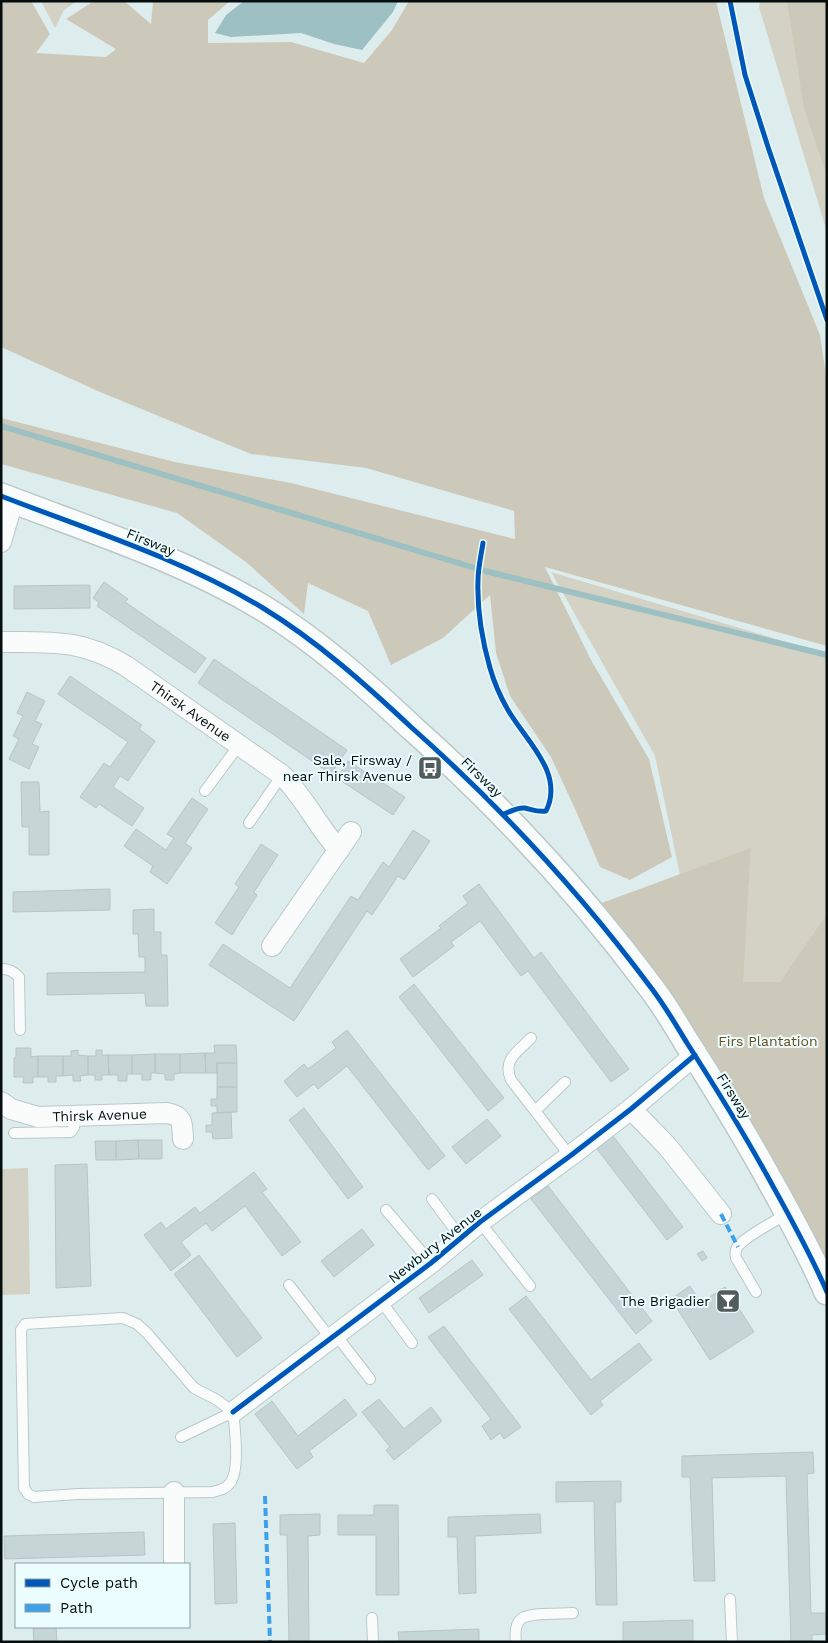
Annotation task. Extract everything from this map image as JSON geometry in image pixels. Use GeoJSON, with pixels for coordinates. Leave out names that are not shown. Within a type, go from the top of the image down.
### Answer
{"type":"FeatureCollection","features":[{"type":"Feature","properties":{"kind":"street"},"geometry":{"type":"LineString","coordinates":[[1,542],[7,499]]}},
{"type":"Feature","properties":{"kind":"street","name":"Firsway"},"geometry":{"type":"LineString","coordinates":[[7,499],[146,552],[205,577],[263,608],[315,644],[348,671],[458,769],[504,814],[559,874],[606,929],[653,991],[742,1131],[788,1213],[827,1292]]}},
{"type":"Feature","properties":{"kind":"street","name":"Thirsk Avenue"},"geometry":{"type":"LineString","coordinates":[[1,642],[66,643],[94,649],[109,655],[282,775],[293,785],[327,837],[339,850]]}},
{"type":"Feature","properties":{"kind":"street"},"geometry":{"type":"LineString","coordinates":[[272,946],[351,832]]}},
{"type":"Feature","properties":{"kind":"street","name":"Newbury Avenue"},"geometry":{"type":"LineString","coordinates":[[233,1412],[431,1263],[480,1222],[631,1109],[695,1055]]}},
{"type":"Feature","properties":{"kind":"street","name":"Thirsk Avenue"},"geometry":{"type":"LineString","coordinates":[[1,1102],[11,1109],[38,1117],[167,1113],[177,1115],[181,1120],[183,1139]]}},
{"type":"Feature","properties":{"kind":"street"},"geometry":{"type":"LineString","coordinates":[[631,1109],[667,1146],[721,1214]]}},
{"type":"Feature","properties":{"kind":"street"},"geometry":{"type":"LineString","coordinates":[[174,1492],[174,1563]]}},
{"type":"Feature","properties":{"kind":"lane"},"geometry":{"type":"LineString","coordinates":[[205,791],[239,745]]}},
{"type":"Feature","properties":{"kind":"lane"},"geometry":{"type":"LineString","coordinates":[[249,823],[282,775]]}},
{"type":"Feature","properties":{"kind":"lane"},"geometry":{"type":"LineString","coordinates":[[1,969],[14,972],[19,977],[20,1030]]}},
{"type":"Feature","properties":{"kind":"lane"},"geometry":{"type":"LineString","coordinates":[[531,1038],[510,1058],[507,1072],[511,1080],[570,1156]]}},
{"type":"Feature","properties":{"kind":"lane"},"geometry":{"type":"LineString","coordinates":[[536,1110],[565,1082]]}},
{"type":"Feature","properties":{"kind":"lane"},"geometry":{"type":"LineString","coordinates":[[14,1132],[71,1132],[76,1116]]}},
{"type":"Feature","properties":{"kind":"lane"},"geometry":{"type":"LineString","coordinates":[[432,1199],[461,1238]]}},
{"type":"Feature","properties":{"kind":"lane"},"geometry":{"type":"LineString","coordinates":[[386,1210],[431,1263]]}},
{"type":"Feature","properties":{"kind":"lane"},"geometry":{"type":"LineString","coordinates":[[756,1292],[736,1258],[735,1252],[738,1247],[756,1232],[788,1213]]}},
{"type":"Feature","properties":{"kind":"lane"},"geometry":{"type":"LineString","coordinates":[[480,1222],[530,1286]]}},
{"type":"Feature","properties":{"kind":"lane"},"geometry":{"type":"LineString","coordinates":[[289,1284],[370,1378]]}},
{"type":"Feature","properties":{"kind":"lane"},"geometry":{"type":"LineString","coordinates":[[381,1301],[412,1343]]}},
{"type":"Feature","properties":{"kind":"lane"},"geometry":{"type":"LineString","coordinates":[[123,1318],[129,1320],[147,1333],[194,1388],[217,1400],[233,1412],[235,1467],[230,1484],[222,1489],[213,1492],[78,1494],[34,1497],[28,1494],[24,1488],[22,1330],[25,1324],[71,1320],[123,1318]]}},
{"type":"Feature","properties":{"kind":"lane"},"geometry":{"type":"LineString","coordinates":[[181,1437],[233,1412]]}},
{"type":"Feature","properties":{"kind":"lane"},"geometry":{"type":"LineString","coordinates":[[730,1600],[732,1642]]}},
{"type":"Feature","properties":{"kind":"lane"},"geometry":{"type":"LineString","coordinates":[[516,1642],[517,1624],[522,1618],[530,1615],[573,1613]]}},
{"type":"Feature","properties":{"kind":"lane"},"geometry":{"type":"LineString","coordinates":[[372,1618],[373,1642]]}},
{"type":"Feature","properties":{"kind":"shaded area"},"geometry":{"type":"Polygon","coordinates":[[[41,1],[77,1],[64,10],[55,28],[41,1]]]}},
{"type":"Feature","properties":{"kind":"shaded area"},"geometry":{"type":"Polygon","coordinates":[[[760,1],[827,1],[827,232],[759,7],[760,1]]]}},
{"type":"Feature","properties":{"kind":"shaded area"},"geometry":{"type":"Polygon","coordinates":[[[551,572],[827,654],[826,917],[780,982],[742,982],[751,849],[680,875],[655,756],[551,572]]]}},
{"type":"Feature","properties":{"kind":"shaded area"},"geometry":{"type":"Polygon","coordinates":[[[28,1168],[30,1294],[1,1295],[1,1169],[28,1168]]]}},
{"type":"Feature","properties":{"kind":"green space"},"geometry":{"type":"Polygon","coordinates":[[[1,1],[31,1],[50,34],[36,53],[106,57],[116,49],[66,19],[94,1],[124,1],[151,24],[153,1],[230,1],[208,20],[208,43],[291,42],[364,63],[392,30],[409,1],[716,1],[764,198],[820,335],[827,382],[827,646],[545,567],[591,660],[649,759],[672,857],[630,880],[600,867],[551,757],[510,696],[496,653],[490,595],[443,638],[391,665],[368,611],[308,583],[304,614],[246,562],[177,513],[1,464],[1,418],[175,462],[291,483],[515,539],[514,511],[366,468],[251,454],[100,392],[1,347],[1,1]]]}},
{"type":"Feature","properties":{"kind":"green space"},"geometry":{"type":"Polygon","coordinates":[[[787,1],[827,1],[827,176],[804,108],[787,1]]]}},
{"type":"Feature","properties":{"kind":"green space","name":"Firs Plantation"},"geometry":{"type":"Polygon","coordinates":[[[751,848],[743,982],[780,982],[825,917],[827,904],[827,1269],[588,908],[751,848]]]}},
{"type":"Feature","properties":{"kind":"water"},"geometry":{"type":"Polygon","coordinates":[[[244,1],[398,1],[393,12],[362,50],[334,44],[301,33],[231,37],[215,33],[226,15],[244,1]]]}},
{"type":"Feature","properties":{"kind":"building"},"geometry":{"type":"Polygon","coordinates":[[[104,582],[128,599],[125,602],[206,658],[195,673],[97,606],[99,602],[93,598],[104,582]]]}},
{"type":"Feature","properties":{"kind":"building"},"geometry":{"type":"Polygon","coordinates":[[[90,585],[90,608],[14,609],[14,586],[90,585]]]}},
{"type":"Feature","properties":{"kind":"building"},"geometry":{"type":"Polygon","coordinates":[[[214,659],[347,750],[331,774],[198,683],[214,659]]]}},
{"type":"Feature","properties":{"kind":"building"},"geometry":{"type":"Polygon","coordinates":[[[70,676],[142,725],[139,729],[155,741],[128,781],[120,776],[113,787],[144,808],[132,826],[99,804],[96,808],[80,797],[104,763],[110,767],[128,742],[58,694],[70,676]]]}},
{"type":"Feature","properties":{"kind":"building"},"geometry":{"type":"Polygon","coordinates":[[[27,692],[45,701],[35,721],[42,724],[32,744],[39,747],[29,769],[9,759],[19,739],[13,736],[23,716],[17,713],[27,692]]]}},
{"type":"Feature","properties":{"kind":"building"},"geometry":{"type":"Polygon","coordinates":[[[348,761],[405,797],[393,815],[337,778],[348,761]]]}},
{"type":"Feature","properties":{"kind":"building"},"geometry":{"type":"Polygon","coordinates":[[[21,782],[39,782],[40,812],[49,811],[49,855],[29,855],[29,827],[22,827],[21,782]]]}},
{"type":"Feature","properties":{"kind":"building"},"geometry":{"type":"Polygon","coordinates":[[[192,798],[208,809],[185,843],[192,848],[167,884],[150,872],[153,866],[124,846],[136,829],[166,850],[174,838],[167,834],[192,798]]]}},
{"type":"Feature","properties":{"kind":"building"},"geometry":{"type":"Polygon","coordinates":[[[413,830],[430,841],[404,880],[398,876],[372,915],[367,911],[294,1021],[209,965],[223,944],[290,988],[351,896],[358,900],[383,862],[389,867],[413,830]]]}},
{"type":"Feature","properties":{"kind":"building"},"geometry":{"type":"Polygon","coordinates":[[[261,844],[278,855],[254,892],[257,895],[232,935],[215,923],[239,887],[235,884],[261,844]]]}},
{"type":"Feature","properties":{"kind":"building"},"geometry":{"type":"Polygon","coordinates":[[[479,884],[534,958],[541,952],[629,1069],[611,1082],[528,971],[521,976],[480,921],[451,942],[454,946],[413,977],[400,959],[441,928],[439,926],[468,903],[463,896],[479,884]]]}},
{"type":"Feature","properties":{"kind":"building"},"geometry":{"type":"Polygon","coordinates":[[[110,889],[110,910],[13,912],[13,892],[110,889]]]}},
{"type":"Feature","properties":{"kind":"building"},"geometry":{"type":"Polygon","coordinates":[[[154,909],[154,932],[161,932],[161,955],[167,955],[168,1006],[146,1006],[145,993],[47,995],[47,973],[145,972],[145,957],[139,957],[138,934],[133,934],[133,910],[154,909]]]}},
{"type":"Feature","properties":{"kind":"building"},"geometry":{"type":"Polygon","coordinates":[[[414,984],[504,1098],[488,1111],[399,997],[414,984]]]}},
{"type":"Feature","properties":{"kind":"building"},"geometry":{"type":"Polygon","coordinates":[[[347,1030],[445,1156],[428,1170],[347,1066],[318,1089],[314,1084],[297,1097],[284,1081],[304,1064],[308,1069],[336,1048],[332,1042],[347,1030]]]}},
{"type":"Feature","properties":{"kind":"building"},"geometry":{"type":"Polygon","coordinates":[[[214,1045],[236,1045],[237,1063],[217,1063],[217,1073],[206,1073],[205,1053],[215,1053],[214,1045]]]}},
{"type":"Feature","properties":{"kind":"building"},"geometry":{"type":"Polygon","coordinates":[[[16,1048],[31,1048],[31,1057],[38,1056],[38,1077],[33,1077],[33,1083],[23,1083],[24,1077],[14,1077],[16,1048]]]}},
{"type":"Feature","properties":{"kind":"building"},"geometry":{"type":"Polygon","coordinates":[[[78,1050],[78,1055],[88,1056],[88,1075],[80,1076],[81,1081],[73,1081],[73,1075],[63,1076],[63,1056],[71,1056],[71,1051],[78,1050]]]}},
{"type":"Feature","properties":{"kind":"building"},"geometry":{"type":"Polygon","coordinates":[[[96,1050],[102,1050],[102,1055],[108,1055],[109,1075],[102,1075],[102,1080],[95,1080],[95,1075],[88,1075],[88,1056],[96,1056],[96,1050]]]}},
{"type":"Feature","properties":{"kind":"building"},"geometry":{"type":"Polygon","coordinates":[[[205,1053],[206,1073],[180,1073],[180,1054],[205,1053]]]}},
{"type":"Feature","properties":{"kind":"building"},"geometry":{"type":"Polygon","coordinates":[[[155,1054],[155,1073],[151,1073],[151,1080],[142,1080],[142,1074],[132,1074],[132,1055],[155,1054]]]}},
{"type":"Feature","properties":{"kind":"building"},"geometry":{"type":"Polygon","coordinates":[[[155,1054],[180,1054],[180,1073],[174,1074],[174,1080],[165,1080],[165,1074],[155,1073],[155,1054]]]}},
{"type":"Feature","properties":{"kind":"building"},"geometry":{"type":"Polygon","coordinates":[[[108,1055],[132,1055],[132,1074],[127,1074],[127,1081],[118,1081],[118,1075],[109,1075],[108,1055]]]}},
{"type":"Feature","properties":{"kind":"building"},"geometry":{"type":"Polygon","coordinates":[[[38,1056],[63,1056],[63,1076],[56,1076],[56,1082],[48,1082],[48,1077],[38,1077],[38,1056]]]}},
{"type":"Feature","properties":{"kind":"building"},"geometry":{"type":"Polygon","coordinates":[[[217,1063],[237,1063],[237,1087],[217,1087],[217,1063]]]}},
{"type":"Feature","properties":{"kind":"building"},"geometry":{"type":"Polygon","coordinates":[[[217,1087],[237,1087],[237,1112],[217,1113],[217,1106],[211,1106],[211,1099],[217,1099],[217,1087]]]}},
{"type":"Feature","properties":{"kind":"building"},"geometry":{"type":"Polygon","coordinates":[[[304,1108],[363,1187],[348,1199],[289,1120],[304,1108]]]}},
{"type":"Feature","properties":{"kind":"building"},"geometry":{"type":"Polygon","coordinates":[[[231,1112],[232,1138],[213,1139],[212,1132],[206,1132],[206,1125],[212,1125],[212,1113],[231,1112]]]}},
{"type":"Feature","properties":{"kind":"building"},"geometry":{"type":"Polygon","coordinates":[[[487,1119],[501,1136],[466,1164],[452,1147],[487,1119]]]}},
{"type":"Feature","properties":{"kind":"building"},"geometry":{"type":"Polygon","coordinates":[[[613,1136],[683,1227],[667,1240],[597,1149],[613,1136]]]}},
{"type":"Feature","properties":{"kind":"building"},"geometry":{"type":"Polygon","coordinates":[[[138,1140],[162,1140],[162,1159],[139,1159],[138,1140]]]}},
{"type":"Feature","properties":{"kind":"building"},"geometry":{"type":"Polygon","coordinates":[[[138,1140],[139,1159],[116,1160],[116,1141],[138,1140]]]}},
{"type":"Feature","properties":{"kind":"building"},"geometry":{"type":"Polygon","coordinates":[[[95,1141],[116,1141],[116,1160],[96,1160],[95,1141]]]}},
{"type":"Feature","properties":{"kind":"building"},"geometry":{"type":"Polygon","coordinates":[[[87,1164],[91,1286],[56,1288],[55,1165],[87,1164]]]}},
{"type":"Feature","properties":{"kind":"building"},"geometry":{"type":"Polygon","coordinates":[[[254,1172],[267,1189],[262,1192],[301,1242],[282,1256],[245,1206],[212,1231],[206,1223],[181,1242],[191,1255],[171,1271],[144,1235],[161,1222],[166,1229],[195,1207],[200,1213],[254,1172]]]}},
{"type":"Feature","properties":{"kind":"building"},"geometry":{"type":"Polygon","coordinates":[[[548,1186],[652,1321],[636,1334],[531,1199],[548,1186]]]}},
{"type":"Feature","properties":{"kind":"building"},"geometry":{"type":"Polygon","coordinates":[[[362,1229],[374,1245],[334,1277],[321,1261],[362,1229]]]}},
{"type":"Feature","properties":{"kind":"building"},"geometry":{"type":"Polygon","coordinates":[[[703,1251],[707,1258],[702,1261],[697,1254],[703,1251]]]}},
{"type":"Feature","properties":{"kind":"building"},"geometry":{"type":"Polygon","coordinates":[[[199,1255],[262,1338],[237,1357],[174,1274],[199,1255]]]}},
{"type":"Feature","properties":{"kind":"building"},"geometry":{"type":"Polygon","coordinates":[[[472,1260],[483,1275],[429,1313],[419,1298],[472,1260]]]}},
{"type":"Feature","properties":{"kind":"building"},"geometry":{"type":"Polygon","coordinates":[[[690,1286],[701,1303],[725,1287],[754,1332],[710,1360],[671,1299],[690,1286]]]}},
{"type":"Feature","properties":{"kind":"building"},"geometry":{"type":"Polygon","coordinates":[[[526,1296],[591,1380],[639,1343],[652,1360],[600,1401],[603,1405],[591,1415],[509,1309],[526,1296]]]}},
{"type":"Feature","properties":{"kind":"building"},"geometry":{"type":"Polygon","coordinates":[[[444,1326],[521,1427],[504,1439],[500,1433],[491,1440],[482,1426],[491,1419],[428,1337],[444,1326]]]}},
{"type":"Feature","properties":{"kind":"building"},"geometry":{"type":"Polygon","coordinates":[[[345,1399],[357,1415],[309,1451],[313,1457],[297,1469],[255,1414],[272,1401],[298,1436],[345,1399]]]}},
{"type":"Feature","properties":{"kind":"building"},"geometry":{"type":"Polygon","coordinates":[[[379,1399],[404,1429],[431,1407],[442,1421],[394,1460],[386,1450],[390,1447],[362,1412],[379,1399]]]}},
{"type":"Feature","properties":{"kind":"building"},"geometry":{"type":"Polygon","coordinates":[[[813,1452],[814,1473],[807,1474],[811,1613],[827,1613],[827,1634],[812,1635],[812,1642],[791,1642],[786,1476],[712,1478],[715,1581],[694,1581],[690,1477],[682,1477],[682,1456],[813,1452]]]}},
{"type":"Feature","properties":{"kind":"building"},"geometry":{"type":"Polygon","coordinates":[[[621,1481],[621,1502],[615,1502],[617,1605],[596,1605],[594,1501],[556,1502],[556,1482],[621,1481]]]}},
{"type":"Feature","properties":{"kind":"building"},"geometry":{"type":"Polygon","coordinates":[[[374,1505],[398,1505],[399,1595],[376,1595],[376,1535],[338,1535],[338,1515],[374,1515],[374,1505]]]}},
{"type":"Feature","properties":{"kind":"building"},"geometry":{"type":"Polygon","coordinates":[[[320,1514],[320,1535],[308,1536],[309,1642],[289,1642],[287,1535],[280,1535],[280,1515],[320,1514]]]}},
{"type":"Feature","properties":{"kind":"building"},"geometry":{"type":"Polygon","coordinates":[[[540,1514],[541,1533],[475,1536],[476,1593],[459,1594],[457,1537],[448,1537],[448,1517],[540,1514]]]}},
{"type":"Feature","properties":{"kind":"building"},"geometry":{"type":"Polygon","coordinates":[[[235,1523],[237,1603],[215,1604],[213,1524],[235,1523]]]}},
{"type":"Feature","properties":{"kind":"building"},"geometry":{"type":"Polygon","coordinates":[[[144,1532],[145,1555],[5,1559],[4,1536],[144,1532]]]}},
{"type":"Feature","properties":{"kind":"building"},"geometry":{"type":"Polygon","coordinates":[[[693,1620],[693,1642],[623,1642],[623,1622],[693,1620]]]}},
{"type":"Feature","properties":{"kind":"building"},"geometry":{"type":"Polygon","coordinates":[[[33,1628],[56,1628],[57,1642],[34,1642],[33,1628]]]}},
{"type":"Feature","properties":{"kind":"building"},"geometry":{"type":"Polygon","coordinates":[[[479,1629],[479,1642],[399,1642],[398,1632],[479,1629]]]}},
{"type":"Feature","properties":{"kind":"waterway"},"geometry":{"type":"LineString","coordinates":[[1,426],[485,571],[827,655]]}},
{"type":"Feature","properties":{"kind":"marked path"},"geometry":{"type":"LineString","coordinates":[[721,1214],[738,1247]]}},
{"type":"Feature","properties":{"kind":"marked path"},"geometry":{"type":"LineString","coordinates":[[265,1496],[270,1642]]}},
{"type":"Feature","properties":{"kind":"cycle path"},"geometry":{"type":"LineString","coordinates":[[730,1],[745,75],[827,320]]}},
{"type":"Feature","properties":{"kind":"cycle path"},"geometry":{"type":"LineString","coordinates":[[1,496],[168,560],[263,608],[302,634],[340,664],[444,757],[508,819],[568,885],[625,953],[661,1002],[755,1154],[805,1245],[827,1292]]}},
{"type":"Feature","properties":{"kind":"cycle path"},"geometry":{"type":"LineString","coordinates":[[483,543],[478,571],[478,603],[482,636],[490,668],[505,705],[533,745],[547,770],[550,783],[551,797],[546,811],[522,808],[504,814]]}},
{"type":"Feature","properties":{"kind":"cycle path"},"geometry":{"type":"LineString","coordinates":[[233,1412],[431,1263],[480,1222],[631,1109],[695,1055]]}},
{"type":"Feature","properties":{"kind":"place","name":"Sale, Firsway / near Thirsk Avenue"},"geometry":{"type":"Point","coordinates":[430,768]}},
{"type":"Feature","properties":{"kind":"place","name":"The Brigadier"},"geometry":{"type":"Point","coordinates":[728,1301]}}]}
